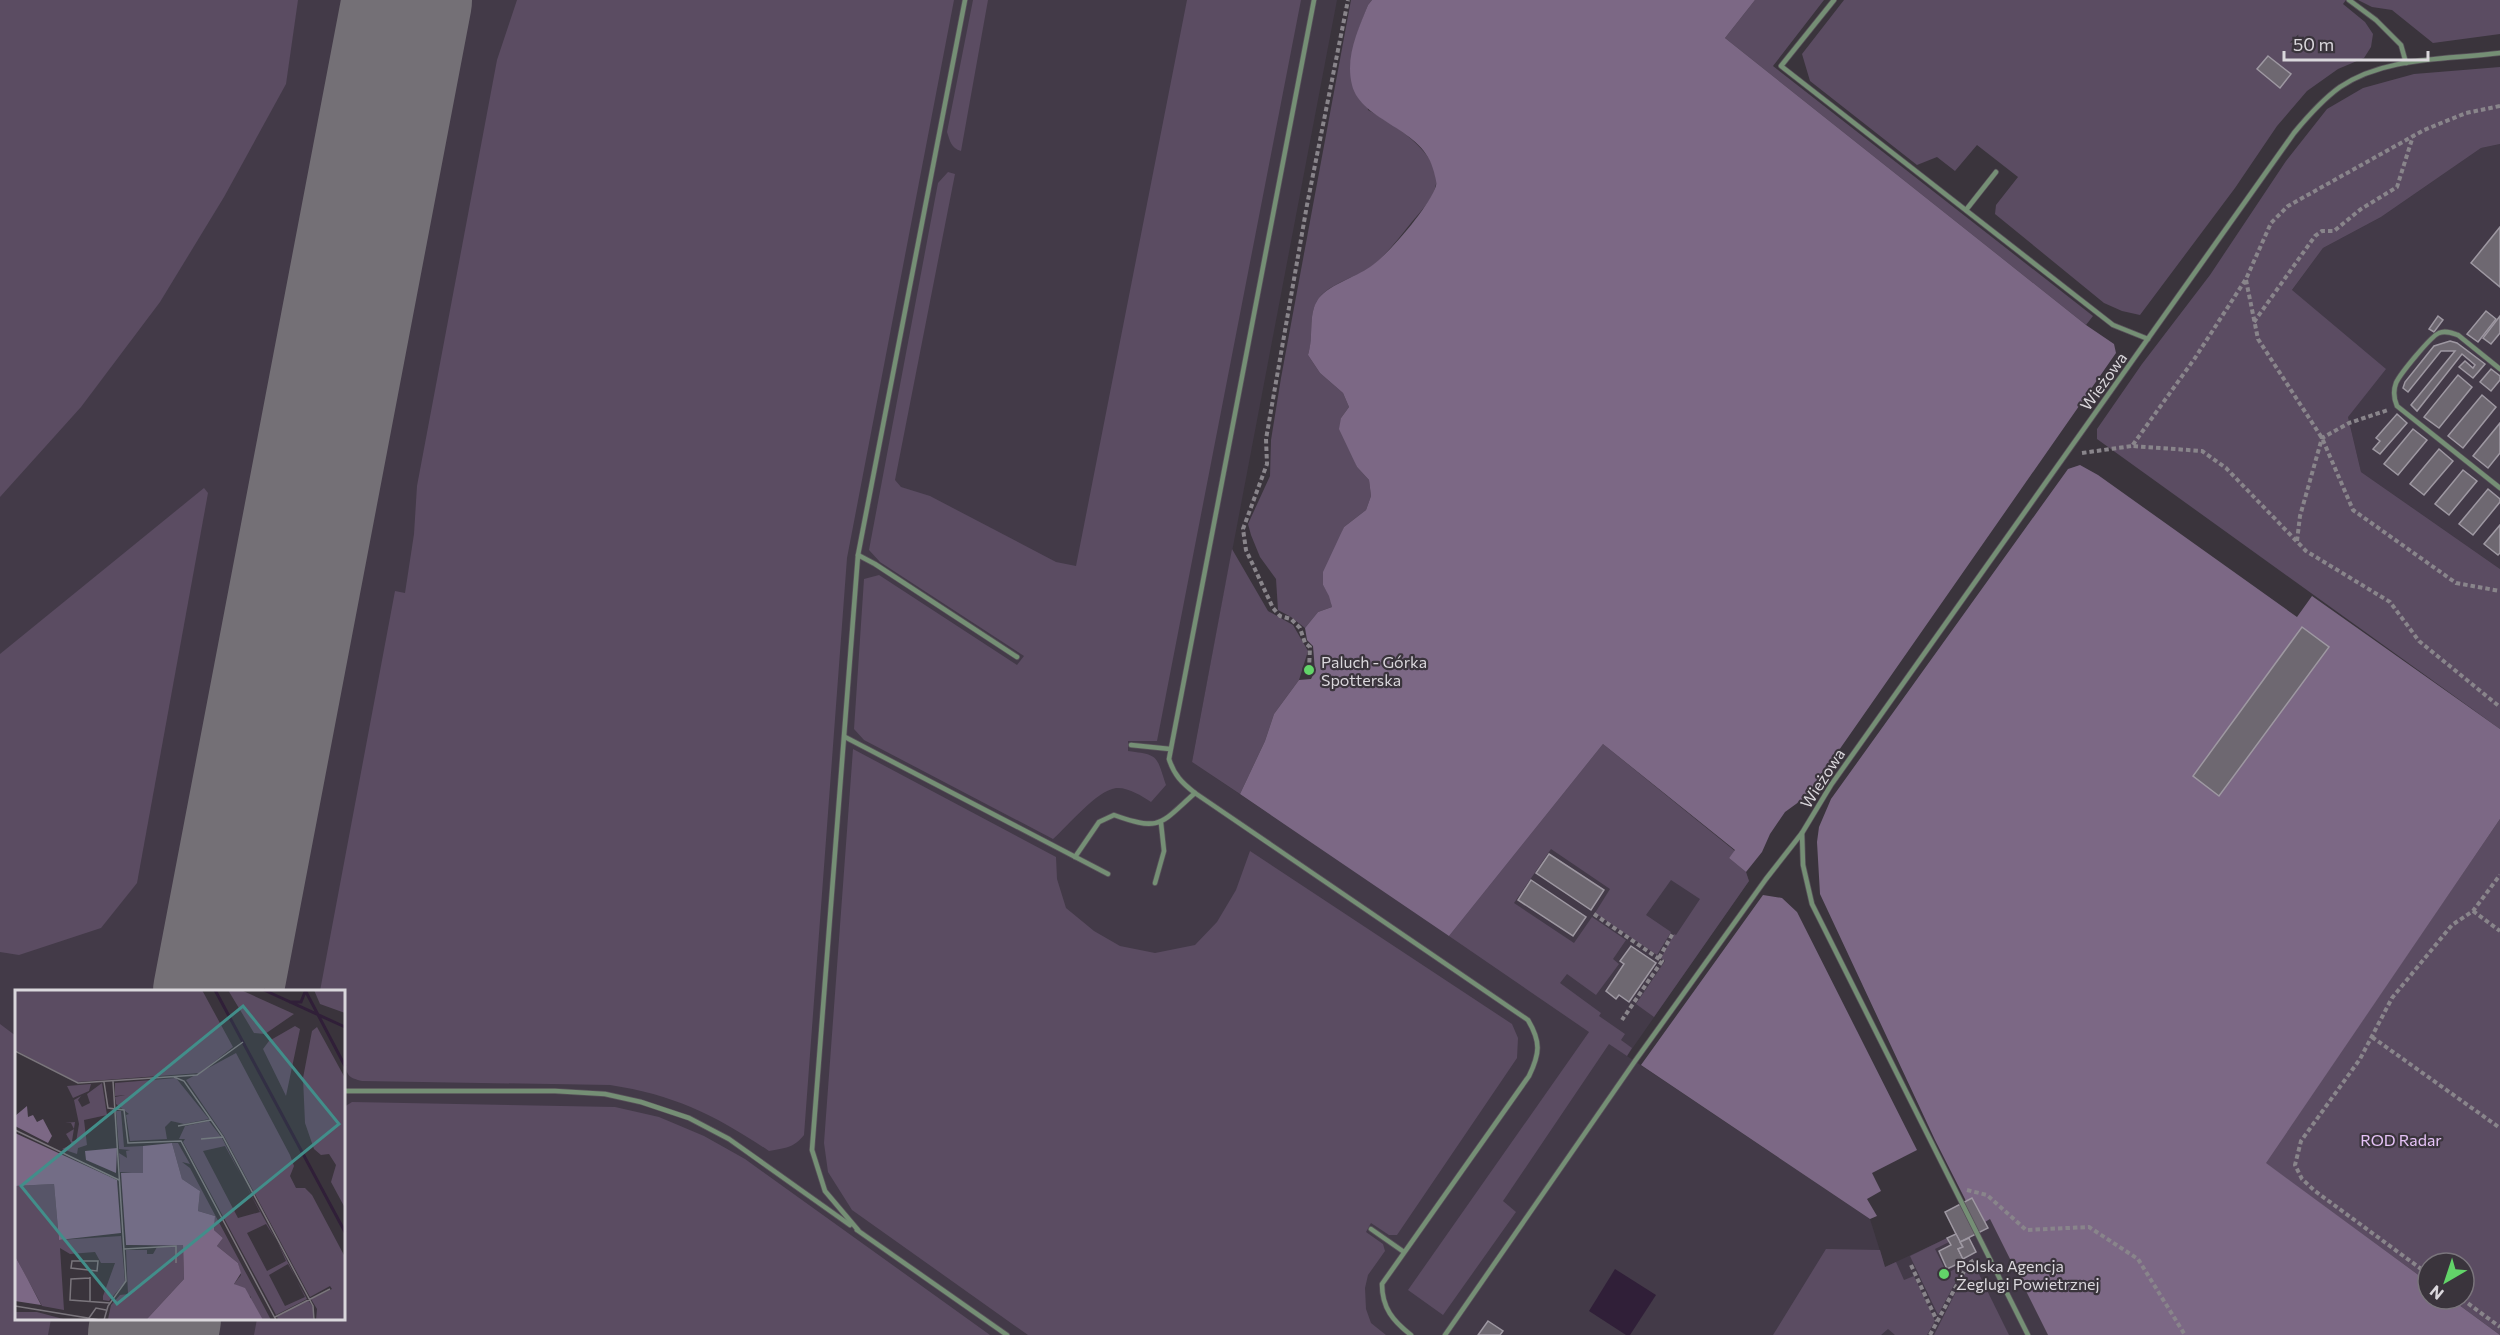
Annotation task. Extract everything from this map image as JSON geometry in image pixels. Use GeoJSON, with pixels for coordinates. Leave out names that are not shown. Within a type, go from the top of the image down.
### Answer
{"type":"FeatureCollection","features":[{"type":"Feature","properties":{"kind":"lane"},"geometry":{"type":"LineString","coordinates":[[858,1230],[825,1191],[812,1150],[858,555],[964,0]]}},
{"type":"Feature","properties":{"kind":"lane"},"geometry":{"type":"LineString","coordinates":[[1314,0],[1169,759],[1173,771],[1182,783],[1195,793],[1528,1020],[1536,1034],[1537,1059],[1529,1076],[1382,1284],[1382,1295],[1392,1319],[1411,1335]]}},
{"type":"Feature","properties":{"kind":"lane"},"geometry":{"type":"LineString","coordinates":[[1834,0],[1781,66],[2113,325],[2148,339]]}},
{"type":"Feature","properties":{"kind":"lane"},"geometry":{"type":"LineString","coordinates":[[2349,0],[2376,20],[2401,45],[2406,63]]}},
{"type":"Feature","properties":{"kind":"lane","name":"Wieżowa"},"geometry":{"type":"LineString","coordinates":[[1445,1335],[1635,1061],[1766,879],[1802,833],[1831,785],[2294,133],[2314,110],[2341,87],[2357,77],[2406,63],[2500,53]]}},
{"type":"Feature","properties":{"kind":"lane"},"geometry":{"type":"LineString","coordinates":[[1966,210],[1996,172]]}},
{"type":"Feature","properties":{"kind":"lane"},"geometry":{"type":"LineString","coordinates":[[2500,369],[2458,335],[2450,332],[2439,333],[2429,341],[2396,382],[2394,397],[2397,406],[2500,488]]}},
{"type":"Feature","properties":{"kind":"lane"},"geometry":{"type":"LineString","coordinates":[[858,555],[1017,657]]}},
{"type":"Feature","properties":{"kind":"lane"},"geometry":{"type":"LineString","coordinates":[[845,737],[1108,874]]}},
{"type":"Feature","properties":{"kind":"lane"},"geometry":{"type":"LineString","coordinates":[[1131,745],[1170,749]]}},
{"type":"Feature","properties":{"kind":"lane"},"geometry":{"type":"LineString","coordinates":[[1075,857],[1099,822],[1114,815],[1140,824],[1161,823],[1195,793]]}},
{"type":"Feature","properties":{"kind":"lane"},"geometry":{"type":"LineString","coordinates":[[1155,883],[1164,851],[1161,823]]}},
{"type":"Feature","properties":{"kind":"lane","name":"Wieżowa"},"geometry":{"type":"LineString","coordinates":[[1802,833],[1803,865],[1812,904],[2028,1335]]}},
{"type":"Feature","properties":{"kind":"lane"},"geometry":{"type":"LineString","coordinates":[[345,1092],[555,1091],[605,1095],[641,1102],[689,1118],[729,1139],[1007,1335]]}},
{"type":"Feature","properties":{"kind":"lane"},"geometry":{"type":"LineString","coordinates":[[1371,1229],[1404,1252]]}},
{"type":"Feature","properties":{"kind":"path"},"geometry":{"type":"LineString","coordinates":[[1309,670],[1311,652],[1300,628],[1291,619],[1277,612],[1246,550],[1243,529],[1267,464],[1266,439],[1307,205],[1348,0]]}},
{"type":"Feature","properties":{"kind":"path"},"geometry":{"type":"LineString","coordinates":[[2132,446],[2195,358],[2246,279],[2271,223],[2288,206],[2413,136],[2466,113],[2500,106]]}},
{"type":"Feature","properties":{"kind":"path"},"geometry":{"type":"LineString","coordinates":[[2254,322],[2315,236],[2322,231],[2334,231],[2361,209],[2397,187],[2413,136]]}},
{"type":"Feature","properties":{"kind":"path"},"geometry":{"type":"LineString","coordinates":[[2246,279],[2258,339],[2322,438],[2353,510],[2456,583],[2500,591]]}},
{"type":"Feature","properties":{"kind":"path"},"geometry":{"type":"LineString","coordinates":[[2296,541],[2300,516],[2322,438],[2349,423],[2397,406]]}},
{"type":"Feature","properties":{"kind":"path"},"geometry":{"type":"LineString","coordinates":[[2065,454],[2132,446],[2202,451],[2226,468],[2306,551],[2390,602],[2419,641],[2500,707]]}},
{"type":"Feature","properties":{"kind":"path"},"geometry":{"type":"LineString","coordinates":[[2416,1265],[2315,1191],[2302,1179],[2295,1165],[2301,1141],[2360,1059],[2392,998],[2452,925],[2473,911],[2500,875]]}},
{"type":"Feature","properties":{"kind":"path"},"geometry":{"type":"LineString","coordinates":[[2473,911],[2500,931]]}},
{"type":"Feature","properties":{"kind":"path"},"geometry":{"type":"LineString","coordinates":[[1594,914],[1662,961],[1622,1020]]}},
{"type":"Feature","properties":{"kind":"path"},"geometry":{"type":"LineString","coordinates":[[1659,958],[1673,933]]}},
{"type":"Feature","properties":{"kind":"path"},"geometry":{"type":"LineString","coordinates":[[2372,1037],[2500,1128]]}},
{"type":"Feature","properties":{"kind":"path"},"geometry":{"type":"LineString","coordinates":[[1953,1187],[1987,1195],[2026,1230],[2089,1227],[2099,1233],[2138,1259],[2185,1335]]}},
{"type":"Feature","properties":{"kind":"path"},"geometry":{"type":"LineString","coordinates":[[1930,1335],[1968,1264],[1976,1259]]}},
{"type":"Feature","properties":{"kind":"path"},"geometry":{"type":"LineString","coordinates":[[1911,1265],[1938,1321]]}},
{"type":"Feature","properties":{"kind":"path"},"geometry":{"type":"LineString","coordinates":[[2476,1309],[2500,1327]]}},
{"type":"Feature","properties":{"kind":"shaded area"},"geometry":{"type":"Polygon","coordinates":[[[0,0],[1337,0],[1192,762],[1449,935],[1603,744],[1746,872],[1749,881],[1627,1056],[1870,1219],[1885,1267],[1956,1234],[1961,1242],[1987,1228],[1985,1222],[1990,1219],[2048,1335],[0,1335],[0,0]]]}},
{"type":"Feature","properties":{"kind":"shaded area"},"geometry":{"type":"Polygon","coordinates":[[[1372,0],[1755,0],[1725,38],[2086,325],[2114,344],[2116,353],[1807,796],[1785,812],[1770,834],[1762,852],[1746,872],[1729,858],[1735,850],[1603,744],[1449,936],[1240,794],[1265,741],[1274,714],[1299,680],[1311,679],[1315,671],[1313,646],[1307,640],[1305,628],[1318,612],[1332,607],[1323,585],[1323,572],[1344,527],[1366,510],[1371,496],[1369,480],[1357,467],[1339,429],[1341,418],[1349,407],[1343,393],[1320,373],[1308,355],[1314,307],[1327,291],[1378,261],[1408,230],[1436,186],[1428,157],[1419,145],[1367,108],[1358,98],[1352,85],[1351,54],[1360,24],[1372,0]]]}},
{"type":"Feature","properties":{"kind":"shaded area"},"geometry":{"type":"Polygon","coordinates":[[[2500,144],[2500,569],[2361,472],[2348,417],[2290,293],[2323,248],[2381,217],[2481,148],[2500,144]]]}},
{"type":"Feature","properties":{"kind":"shaded area"},"geometry":{"type":"Polygon","coordinates":[[[2080,465],[2098,475],[2297,617],[2312,596],[2500,729],[2500,819],[2266,1163],[2416,1273],[2416,1311],[2467,1311],[2500,1335],[2048,1335],[1990,1219],[1985,1222],[1972,1198],[1966,1201],[1935,1140],[1820,894],[1817,842],[1819,827],[1831,799],[2068,469],[2080,465]]]}},
{"type":"Feature","properties":{"kind":"shaded area"},"geometry":{"type":"Polygon","coordinates":[[[1763,895],[1782,898],[1797,912],[1917,1150],[1872,1173],[1881,1191],[1867,1199],[1877,1216],[1870,1219],[1641,1065],[1763,895]]]}},
{"type":"Feature","properties":{"kind":"shaded area"},"geometry":{"type":"Polygon","coordinates":[[[1615,1269],[1656,1295],[1630,1335],[1626,1335],[1589,1311],[1615,1269]]]}},
{"type":"Feature","properties":{"kind":"green space"},"geometry":{"type":"Polygon","coordinates":[[[0,0],[298,0],[286,84],[224,197],[160,302],[81,407],[0,497],[0,0]]]}},
{"type":"Feature","properties":{"kind":"green space"},"geometry":{"type":"Polygon","coordinates":[[[517,0],[954,0],[847,558],[804,1135],[797,1143],[784,1148],[769,1151],[731,1127],[694,1108],[655,1094],[610,1085],[362,1081],[354,1079],[348,1074],[345,1064],[345,990],[320,990],[395,591],[405,593],[414,534],[417,486],[497,60],[517,0]]]}},
{"type":"Feature","properties":{"kind":"green space"},"geometry":{"type":"Polygon","coordinates":[[[973,0],[988,0],[961,151],[953,146],[947,132],[973,0]]]}},
{"type":"Feature","properties":{"kind":"green space"},"geometry":{"type":"Polygon","coordinates":[[[1187,0],[1301,0],[1157,741],[1128,741],[1128,751],[1155,758],[1166,785],[1151,802],[1125,789],[1108,790],[1091,802],[1053,839],[864,740],[854,729],[864,579],[879,575],[1017,665],[1024,656],[880,562],[869,550],[938,183],[948,172],[955,174],[895,480],[901,487],[930,496],[1056,562],[1076,566],[1187,0]]]}},
{"type":"Feature","properties":{"kind":"green space"},"geometry":{"type":"Polygon","coordinates":[[[1351,0],[1372,0],[1358,31],[1368,110],[1389,122],[1423,151],[1431,161],[1436,173],[1436,184],[1426,205],[1382,257],[1371,267],[1327,290],[1314,307],[1308,355],[1320,373],[1343,393],[1349,407],[1341,418],[1357,467],[1369,480],[1371,496],[1366,510],[1344,527],[1323,585],[1330,596],[1332,607],[1318,612],[1305,628],[1278,610],[1276,579],[1260,557],[1248,524],[1270,476],[1271,440],[1281,378],[1351,0]]]}},
{"type":"Feature","properties":{"kind":"green space"},"geometry":{"type":"Polygon","coordinates":[[[1755,0],[1824,0],[1773,66],[2093,316],[2086,325],[1725,38],[1755,0]]]}},
{"type":"Feature","properties":{"kind":"green space"},"geometry":{"type":"Polygon","coordinates":[[[1844,0],[2346,0],[2343,4],[2365,22],[2373,34],[2371,47],[2364,58],[2338,69],[2307,91],[2277,126],[2235,188],[2140,315],[2122,311],[2104,303],[1995,214],[1996,205],[2018,177],[1977,145],[1955,171],[1937,157],[1917,165],[1810,81],[1802,54],[1844,0]]]}},
{"type":"Feature","properties":{"kind":"green space"},"geometry":{"type":"Polygon","coordinates":[[[2358,0],[2500,0],[2500,34],[2433,43],[2392,10],[2372,7],[2358,0]]]}},
{"type":"Feature","properties":{"kind":"green space"},"geometry":{"type":"Polygon","coordinates":[[[2500,67],[2500,144],[2481,148],[2381,217],[2323,248],[2292,290],[2386,369],[2348,417],[2361,472],[2500,569],[2500,729],[2097,439],[2097,429],[2142,364],[2210,275],[2286,161],[2327,109],[2363,88],[2414,74],[2500,67]]]}},
{"type":"Feature","properties":{"kind":"green space"},"geometry":{"type":"Polygon","coordinates":[[[204,488],[208,493],[137,883],[101,928],[19,955],[0,952],[0,654],[204,488]]]}},
{"type":"Feature","properties":{"kind":"green space"},"geometry":{"type":"Polygon","coordinates":[[[1232,549],[1268,611],[1293,625],[1308,651],[1299,680],[1274,714],[1265,741],[1240,794],[1192,762],[1232,549]]]}},
{"type":"Feature","properties":{"kind":"green space"},"geometry":{"type":"Polygon","coordinates":[[[1603,744],[1735,851],[1729,858],[1746,872],[1749,881],[1654,1017],[1636,1004],[1665,961],[1661,958],[1674,934],[1676,935],[1700,899],[1671,880],[1646,915],[1671,932],[1657,955],[1595,913],[1610,889],[1551,849],[1514,903],[1574,943],[1592,917],[1626,940],[1613,959],[1619,964],[1596,995],[1567,974],[1560,983],[1601,1013],[1599,1016],[1625,1034],[1621,1040],[1632,1048],[1627,1056],[1609,1044],[1503,1201],[1516,1212],[1443,1315],[1408,1290],[1589,1032],[1449,936],[1603,744]]]}},
{"type":"Feature","properties":{"kind":"green space"},"geometry":{"type":"Polygon","coordinates":[[[853,749],[1056,857],[1057,879],[1066,908],[1094,931],[1120,946],[1155,953],[1195,945],[1217,922],[1236,890],[1250,851],[1512,1024],[1518,1038],[1517,1058],[1397,1235],[1389,1235],[1371,1223],[1366,1232],[1383,1244],[1385,1251],[1368,1275],[1365,1288],[1366,1309],[1371,1323],[1386,1335],[1028,1335],[852,1210],[828,1172],[824,1143],[853,749]]]}},
{"type":"Feature","properties":{"kind":"green space","name":"ROD Radar"},"geometry":{"type":"Polygon","coordinates":[[[2500,819],[2500,1335],[2467,1311],[2476,1311],[2476,1251],[2416,1251],[2416,1273],[2265,1163],[2500,819]]]}},
{"type":"Feature","properties":{"kind":"green space"},"geometry":{"type":"Polygon","coordinates":[[[0,1024],[15,1035],[15,1320],[51,1320],[48,1335],[0,1335],[0,1024]]]}},
{"type":"Feature","properties":{"kind":"green space"},"geometry":{"type":"Polygon","coordinates":[[[352,1102],[615,1107],[659,1117],[704,1136],[745,1159],[990,1335],[254,1335],[257,1320],[345,1320],[345,1106],[352,1102]]]}},
{"type":"Feature","properties":{"kind":"green space"},"geometry":{"type":"Polygon","coordinates":[[[1947,1238],[1949,1242],[1935,1249],[1947,1273],[1965,1264],[1938,1315],[1910,1256],[1947,1238]]]}},
{"type":"Feature","properties":{"kind":"green space"},"geometry":{"type":"Polygon","coordinates":[[[1826,1249],[1880,1250],[1885,1267],[1896,1262],[1904,1280],[1914,1276],[1935,1321],[1927,1335],[1895,1335],[1888,1329],[1881,1335],[1773,1335],[1826,1249]]]}},
{"type":"Feature","properties":{"kind":"green space"},"geometry":{"type":"Polygon","coordinates":[[[1975,1266],[2009,1335],[1934,1335],[1968,1268],[1975,1266]]]}},
{"type":"Feature","properties":{"kind":"building"},"geometry":{"type":"Polygon","coordinates":[[[2268,56],[2291,74],[2280,88],[2257,69],[2268,56]]]}},
{"type":"Feature","properties":{"kind":"building"},"geometry":{"type":"Polygon","coordinates":[[[2500,227],[2500,287],[2471,263],[2500,227]]]}},
{"type":"Feature","properties":{"kind":"building"},"geometry":{"type":"Polygon","coordinates":[[[2486,311],[2496,319],[2478,342],[2467,334],[2486,311]]]}},
{"type":"Feature","properties":{"kind":"building"},"geometry":{"type":"Polygon","coordinates":[[[2438,316],[2443,320],[2434,332],[2429,329],[2438,316]]]}},
{"type":"Feature","properties":{"kind":"building"},"geometry":{"type":"Polygon","coordinates":[[[2500,316],[2500,333],[2491,344],[2483,338],[2500,316]]]}},
{"type":"Feature","properties":{"kind":"building"},"geometry":{"type":"Polygon","coordinates":[[[2450,341],[2457,343],[2485,364],[2473,378],[2459,367],[2465,361],[2473,368],[2475,365],[2462,354],[2417,411],[2411,405],[2455,351],[2441,351],[2408,392],[2403,388],[2405,382],[2434,346],[2450,341]]]}},
{"type":"Feature","properties":{"kind":"building"},"geometry":{"type":"Polygon","coordinates":[[[2491,369],[2500,376],[2500,380],[2491,391],[2480,382],[2491,369]]]}},
{"type":"Feature","properties":{"kind":"building"},"geometry":{"type":"Polygon","coordinates":[[[2458,375],[2472,387],[2439,428],[2424,417],[2458,375]]]}},
{"type":"Feature","properties":{"kind":"building"},"geometry":{"type":"Polygon","coordinates":[[[2482,395],[2496,407],[2463,448],[2448,436],[2482,395]]]}},
{"type":"Feature","properties":{"kind":"building"},"geometry":{"type":"Polygon","coordinates":[[[2397,414],[2407,423],[2380,454],[2373,449],[2380,441],[2376,438],[2397,414]]]}},
{"type":"Feature","properties":{"kind":"building"},"geometry":{"type":"Polygon","coordinates":[[[2500,423],[2500,453],[2488,468],[2473,456],[2500,423]]]}},
{"type":"Feature","properties":{"kind":"building"},"geometry":{"type":"Polygon","coordinates":[[[2413,429],[2427,440],[2398,475],[2384,464],[2413,429]]]}},
{"type":"Feature","properties":{"kind":"building"},"geometry":{"type":"Polygon","coordinates":[[[2439,449],[2453,461],[2424,495],[2410,484],[2439,449]]]}},
{"type":"Feature","properties":{"kind":"building"},"geometry":{"type":"Polygon","coordinates":[[[2463,470],[2477,481],[2449,515],[2435,504],[2463,470]]]}},
{"type":"Feature","properties":{"kind":"building"},"geometry":{"type":"Polygon","coordinates":[[[2488,489],[2500,499],[2500,502],[2473,535],[2459,524],[2488,489]]]}},
{"type":"Feature","properties":{"kind":"building"},"geometry":{"type":"Polygon","coordinates":[[[2500,525],[2500,553],[2498,555],[2484,544],[2500,525]]]}},
{"type":"Feature","properties":{"kind":"building"},"geometry":{"type":"Polygon","coordinates":[[[2302,627],[2329,647],[2219,796],[2193,776],[2302,627]]]}},
{"type":"Feature","properties":{"kind":"building"},"geometry":{"type":"Polygon","coordinates":[[[1549,854],[1604,890],[1591,910],[1536,873],[1549,854]]]}},
{"type":"Feature","properties":{"kind":"building"},"geometry":{"type":"Polygon","coordinates":[[[1531,880],[1586,917],[1573,936],[1518,900],[1531,880]]]}},
{"type":"Feature","properties":{"kind":"building"},"geometry":{"type":"Polygon","coordinates":[[[1631,946],[1656,963],[1629,1002],[1619,995],[1616,999],[1606,991],[1624,964],[1620,961],[1631,946]]]}},
{"type":"Feature","properties":{"kind":"building"},"geometry":{"type":"Polygon","coordinates":[[[1972,1198],[1988,1228],[1960,1242],[1945,1212],[1972,1198]]]}},
{"type":"Feature","properties":{"kind":"building"},"geometry":{"type":"Polygon","coordinates":[[[1956,1234],[1963,1247],[1958,1249],[1964,1261],[1947,1269],[1939,1251],[1951,1245],[1947,1238],[1956,1234]]]}},
{"type":"Feature","properties":{"kind":"building"},"geometry":{"type":"Polygon","coordinates":[[[1969,1238],[1976,1252],[1963,1259],[1958,1249],[1963,1247],[1960,1242],[1969,1238]]]}},
{"type":"Feature","properties":{"kind":"building"},"geometry":{"type":"Polygon","coordinates":[[[1488,1321],[1503,1331],[1500,1335],[1478,1335],[1488,1321]]]}},
{"type":"Feature","properties":{"kind":"runway"},"geometry":{"type":"LineString","coordinates":[[218,990],[407,0]]}},
{"type":"Feature","properties":{"kind":"runway"},"geometry":{"type":"LineString","coordinates":[[153,1335],[156,1320]]}},
{"type":"Feature","properties":{"kind":"place","name":"Paluch - Górka Spotterska"},"geometry":{"type":"Point","coordinates":[1309,670]}},
{"type":"Feature","properties":{"kind":"place","name":"Polska Agencja Żeglugi Powietrznej"},"geometry":{"type":"Point","coordinates":[1944,1274]}}]}
